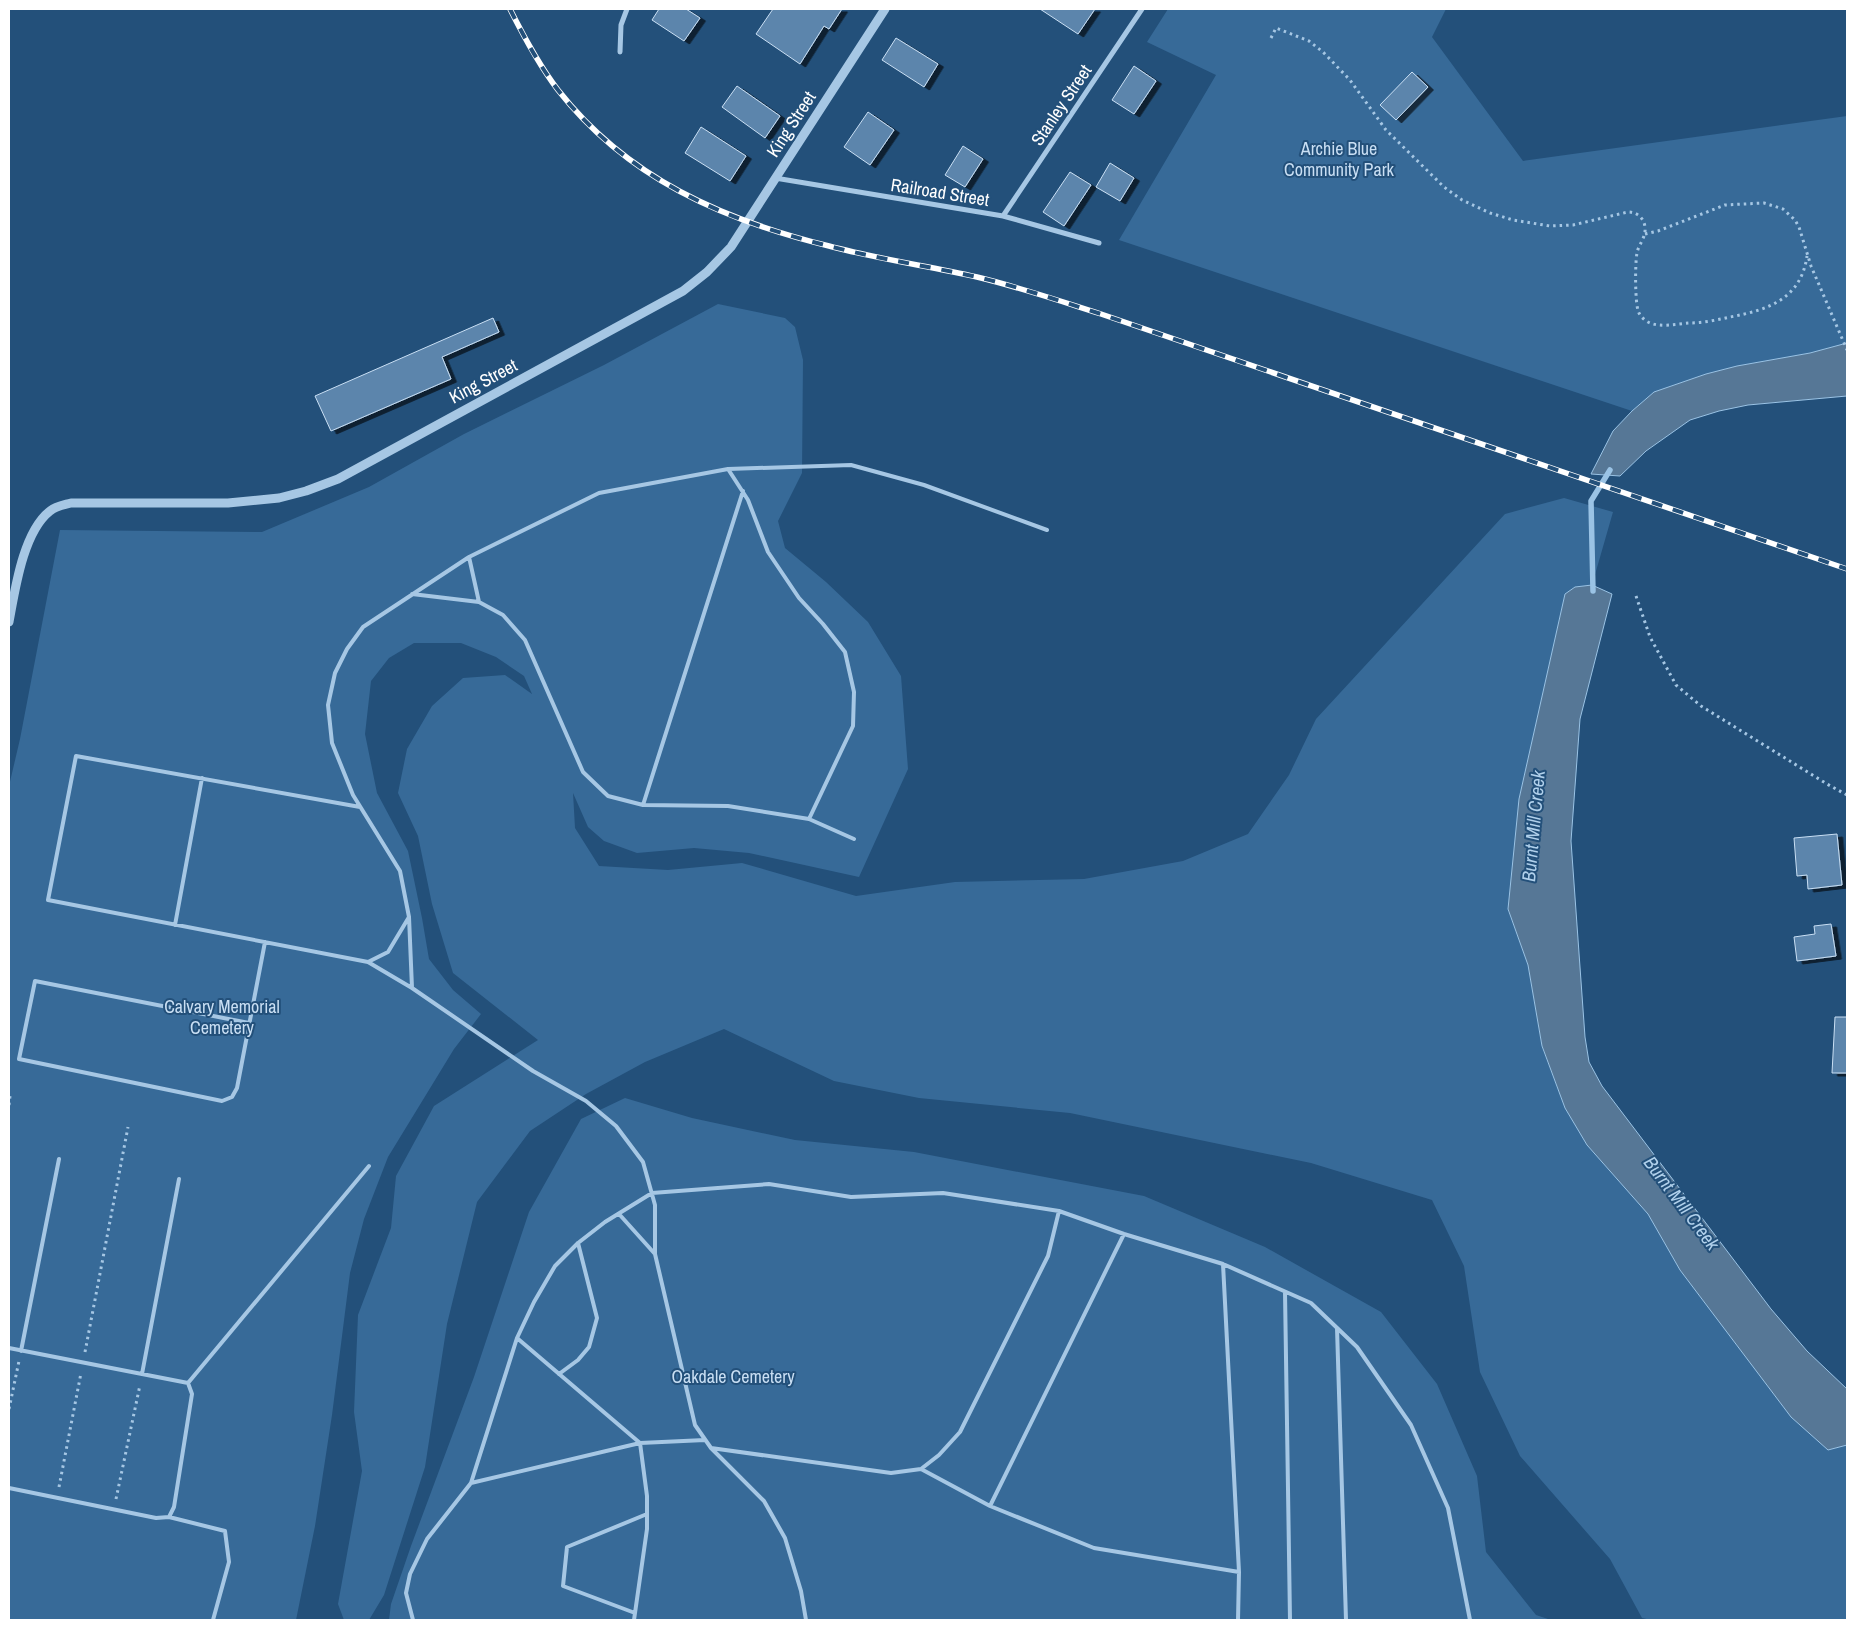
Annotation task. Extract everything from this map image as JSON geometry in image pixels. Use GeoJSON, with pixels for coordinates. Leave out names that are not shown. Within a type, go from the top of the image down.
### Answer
{"type":"FeatureCollection","features":[{"type":"Feature","properties":{"kind":"street"},"geometry":{"type":"LineString","coordinates":[[620,52],[621,26],[627,9]]}},
{"type":"Feature","properties":{"kind":"street","name":"King Street"},"geometry":{"type":"LineString","coordinates":[[9,622],[21,564],[28,544],[39,524],[56,507],[72,503],[228,502],[279,498],[306,492],[338,479],[683,291],[707,272],[731,247],[885,9]]}},
{"type":"Feature","properties":{"kind":"street"},"geometry":{"type":"LineString","coordinates":[[1133,9],[1141,11]]}},
{"type":"Feature","properties":{"kind":"street","name":"Stanley Street"},"geometry":{"type":"LineString","coordinates":[[1004,216],[1141,11]]}},
{"type":"Feature","properties":{"kind":"street","name":"Railroad Street"},"geometry":{"type":"LineString","coordinates":[[775,178],[1004,216],[1099,243]]}},
{"type":"Feature","properties":{"kind":"lane"},"geometry":{"type":"LineString","coordinates":[[412,988],[409,917],[400,871],[353,795],[332,743],[328,705],[336,673],[347,649],[363,627],[470,557],[599,493],[728,469],[851,465],[924,485],[1047,530]]}},
{"type":"Feature","properties":{"kind":"lane"},"geometry":{"type":"LineString","coordinates":[[728,469],[748,500],[768,552],[799,598],[823,624],[844,652],[854,692],[853,726],[809,819]]}},
{"type":"Feature","properties":{"kind":"lane"},"geometry":{"type":"LineString","coordinates":[[643,805],[742,491]]}},
{"type":"Feature","properties":{"kind":"lane"},"geometry":{"type":"LineString","coordinates":[[470,557],[480,602]]}},
{"type":"Feature","properties":{"kind":"lane"},"geometry":{"type":"LineString","coordinates":[[412,594],[480,602],[503,616],[525,640],[583,772],[608,796],[643,805],[728,806],[809,819],[854,839]]}},
{"type":"Feature","properties":{"kind":"lane"},"geometry":{"type":"LineString","coordinates":[[360,807],[76,756],[48,900],[368,962],[412,988],[533,1071],[571,1092],[616,1126],[644,1162],[656,1205],[655,1254],[695,1425],[711,1448],[764,1501],[785,1538],[798,1582],[806,1620]]}},
{"type":"Feature","properties":{"kind":"lane"},"geometry":{"type":"LineString","coordinates":[[175,925],[202,778]]}},
{"type":"Feature","properties":{"kind":"lane"},"geometry":{"type":"LineString","coordinates":[[368,962],[388,952],[409,917]]}},
{"type":"Feature","properties":{"kind":"lane"},"geometry":{"type":"LineString","coordinates":[[249,1023],[35,981],[18,1059],[222,1101],[232,1097],[237,1088],[265,942]]}},
{"type":"Feature","properties":{"kind":"lane"},"geometry":{"type":"LineString","coordinates":[[21,1351],[59,1159]]}},
{"type":"Feature","properties":{"kind":"lane"},"geometry":{"type":"LineString","coordinates":[[188,1383],[369,1166]]}},
{"type":"Feature","properties":{"kind":"lane"},"geometry":{"type":"LineString","coordinates":[[142,1374],[179,1179]]}},
{"type":"Feature","properties":{"kind":"lane"},"geometry":{"type":"LineString","coordinates":[[413,1620],[406,1593],[410,1574],[427,1539],[471,1483],[517,1338],[534,1302],[555,1266],[578,1243],[652,1193],[769,1184],[851,1197],[943,1193],[1058,1211],[1124,1234],[1223,1264],[1310,1304],[1357,1347],[1411,1425],[1448,1508],[1470,1620]]}},
{"type":"Feature","properties":{"kind":"lane"},"geometry":{"type":"LineString","coordinates":[[711,1448],[891,1473],[921,1469],[939,1455],[960,1432],[1048,1256],[1058,1211]]}},
{"type":"Feature","properties":{"kind":"lane"},"geometry":{"type":"LineString","coordinates":[[619,1214],[655,1254]]}},
{"type":"Feature","properties":{"kind":"lane"},"geometry":{"type":"LineString","coordinates":[[990,1506],[1124,1234]]}},
{"type":"Feature","properties":{"kind":"lane"},"geometry":{"type":"LineString","coordinates":[[560,1374],[578,1360],[589,1347],[597,1318],[578,1243]]}},
{"type":"Feature","properties":{"kind":"lane"},"geometry":{"type":"LineString","coordinates":[[1223,1264],[1239,1572],[1238,1620]]}},
{"type":"Feature","properties":{"kind":"lane"},"geometry":{"type":"LineString","coordinates":[[1285,1292],[1290,1620]]}},
{"type":"Feature","properties":{"kind":"lane"},"geometry":{"type":"LineString","coordinates":[[1337,1328],[1346,1620]]}},
{"type":"Feature","properties":{"kind":"lane"},"geometry":{"type":"LineString","coordinates":[[517,1338],[640,1443],[647,1496],[647,1529],[634,1620]]}},
{"type":"Feature","properties":{"kind":"lane"},"geometry":{"type":"LineString","coordinates":[[9,1348],[188,1383]]}},
{"type":"Feature","properties":{"kind":"lane"},"geometry":{"type":"LineString","coordinates":[[169,1517],[174,1507],[192,1394],[188,1383]]}},
{"type":"Feature","properties":{"kind":"lane"},"geometry":{"type":"LineString","coordinates":[[471,1483],[640,1443],[705,1440]]}},
{"type":"Feature","properties":{"kind":"lane"},"geometry":{"type":"LineString","coordinates":[[921,1469],[990,1506],[1094,1548],[1239,1572]]}},
{"type":"Feature","properties":{"kind":"lane"},"geometry":{"type":"LineString","coordinates":[[9,1488],[156,1518],[169,1517],[225,1531],[229,1562],[213,1620]]}},
{"type":"Feature","properties":{"kind":"lane"},"geometry":{"type":"LineString","coordinates":[[635,1613],[563,1586],[567,1547],[647,1514]]}},
{"type":"Feature","properties":{"kind":"path"},"geometry":{"type":"LineString","coordinates":[[1271,38],[1276,28],[1316,45],[1350,80],[1386,130],[1444,188],[1462,200],[1513,220],[1550,226],[1573,225],[1632,212],[1642,217],[1645,234],[1638,249],[1636,260],[1637,309],[1641,317],[1653,324],[1694,323],[1735,317],[1765,309],[1777,303],[1793,290],[1804,273],[1807,256]]}},
{"type":"Feature","properties":{"kind":"path"},"geometry":{"type":"LineString","coordinates":[[1645,234],[1658,231],[1726,205],[1764,203],[1783,208],[1799,227],[1807,256],[1847,350]]}},
{"type":"Feature","properties":{"kind":"path"},"geometry":{"type":"LineString","coordinates":[[1636,596],[1650,637],[1676,685],[1701,706],[1847,795]]}},
{"type":"Feature","properties":{"kind":"path"},"geometry":{"type":"LineString","coordinates":[[9,1105],[10,1096]]}},
{"type":"Feature","properties":{"kind":"path"},"geometry":{"type":"LineString","coordinates":[[57,1498],[128,1127]]}},
{"type":"Feature","properties":{"kind":"path"},"geometry":{"type":"LineString","coordinates":[[9,1409],[21,1351]]}},
{"type":"Feature","properties":{"kind":"path"},"geometry":{"type":"LineString","coordinates":[[114,1510],[142,1374]]}},
{"type":"Feature","properties":{"kind":"green space","name":"Archie Blue Community Park"},"geometry":{"type":"Polygon","coordinates":[[[1168,9],[1446,9],[1432,37],[1523,161],[1847,116],[1847,343],[1810,353],[1737,366],[1706,374],[1654,392],[1632,411],[1119,240],[1216,75],[1147,42],[1168,9]]]}},
{"type":"Feature","properties":{"kind":"green space","name":"Calvary Memorial Cemetery"},"geometry":{"type":"Polygon","coordinates":[[[718,304],[785,318],[795,327],[803,360],[802,473],[778,521],[785,548],[826,582],[868,622],[901,676],[908,769],[859,877],[749,853],[694,848],[637,853],[604,841],[588,827],[573,793],[575,828],[599,866],[668,870],[742,863],[856,896],[955,882],[1084,879],[1183,861],[1248,834],[1289,775],[1316,719],[1505,514],[1564,498],[1613,512],[1592,585],[1575,587],[1565,594],[1519,799],[1508,910],[1528,965],[1542,1047],[1565,1108],[1587,1145],[1648,1214],[1680,1270],[1791,1417],[1828,1450],[1847,1445],[1847,1620],[1651,1620],[1642,1618],[1610,1559],[1520,1456],[1480,1372],[1464,1266],[1432,1200],[1311,1163],[1070,1113],[919,1098],[834,1081],[724,1029],[645,1062],[586,1094],[530,1131],[477,1202],[447,1324],[425,1467],[384,1595],[369,1620],[344,1620],[338,1604],[362,1471],[354,1412],[358,1315],[391,1228],[396,1176],[434,1106],[538,1040],[453,973],[432,904],[418,836],[398,793],[407,749],[432,706],[463,678],[505,675],[532,694],[524,676],[496,657],[461,643],[414,643],[389,658],[371,681],[365,734],[377,793],[408,851],[429,959],[453,990],[481,1014],[454,1049],[388,1157],[364,1219],[350,1273],[332,1415],[315,1526],[296,1620],[9,1620],[9,786],[20,739],[60,530],[262,532],[369,487],[464,434],[604,365],[718,304]]]}},
{"type":"Feature","properties":{"kind":"green space","name":"Oakdale Cemetery"},"geometry":{"type":"Polygon","coordinates":[[[625,1098],[692,1118],[795,1140],[914,1152],[1144,1196],[1265,1247],[1381,1312],[1437,1384],[1477,1476],[1486,1552],[1536,1615],[1551,1620],[389,1620],[391,1604],[474,1377],[529,1212],[581,1119],[625,1098]]]}},
{"type":"Feature","properties":{"kind":"water"},"geometry":{"type":"Polygon","coordinates":[[[1847,343],[1847,396],[1748,405],[1719,411],[1690,420],[1646,451],[1620,476],[1591,474],[1613,431],[1654,392],[1706,374],[1737,366],[1810,353],[1847,343]]]}},
{"type":"Feature","properties":{"kind":"water"},"geometry":{"type":"Polygon","coordinates":[[[1592,585],[1612,594],[1580,719],[1571,841],[1585,1037],[1589,1062],[1602,1086],[1771,1309],[1807,1351],[1847,1389],[1847,1445],[1828,1450],[1791,1417],[1680,1270],[1648,1214],[1587,1145],[1565,1108],[1542,1046],[1528,965],[1508,909],[1519,799],[1565,594],[1575,587],[1592,585]]]}},
{"type":"Feature","properties":{"kind":"building"},"geometry":{"type":"Polygon","coordinates":[[[659,9],[686,9],[700,18],[684,41],[652,20],[659,9]]]}},
{"type":"Feature","properties":{"kind":"building"},"geometry":{"type":"Polygon","coordinates":[[[773,9],[842,9],[829,29],[824,26],[800,64],[756,34],[773,9]]]}},
{"type":"Feature","properties":{"kind":"building"},"geometry":{"type":"Polygon","coordinates":[[[1040,9],[1095,9],[1078,34],[1040,9]]]}},
{"type":"Feature","properties":{"kind":"building"},"geometry":{"type":"Polygon","coordinates":[[[896,38],[938,64],[924,87],[882,60],[896,38]]]}},
{"type":"Feature","properties":{"kind":"building"},"geometry":{"type":"Polygon","coordinates":[[[1134,66],[1156,81],[1134,114],[1112,100],[1134,66]]]}},
{"type":"Feature","properties":{"kind":"building"},"geometry":{"type":"Polygon","coordinates":[[[1412,72],[1428,87],[1396,120],[1380,105],[1412,72]]]}},
{"type":"Feature","properties":{"kind":"building"},"geometry":{"type":"Polygon","coordinates":[[[737,86],[780,116],[765,138],[722,107],[737,86]]]}},
{"type":"Feature","properties":{"kind":"building"},"geometry":{"type":"Polygon","coordinates":[[[868,112],[894,130],[870,165],[844,147],[868,112]]]}},
{"type":"Feature","properties":{"kind":"building"},"geometry":{"type":"Polygon","coordinates":[[[701,127],[746,156],[730,181],[685,153],[701,127]]]}},
{"type":"Feature","properties":{"kind":"building"},"geometry":{"type":"Polygon","coordinates":[[[963,146],[983,159],[965,187],[945,175],[963,146]]]}},
{"type":"Feature","properties":{"kind":"building"},"geometry":{"type":"Polygon","coordinates":[[[1110,163],[1134,178],[1120,201],[1096,187],[1110,163]]]}},
{"type":"Feature","properties":{"kind":"building"},"geometry":{"type":"Polygon","coordinates":[[[1070,172],[1091,185],[1064,226],[1043,212],[1070,172]]]}},
{"type":"Feature","properties":{"kind":"building"},"geometry":{"type":"Polygon","coordinates":[[[493,318],[499,332],[442,357],[451,379],[331,431],[315,396],[493,318]]]}},
{"type":"Feature","properties":{"kind":"building"},"geometry":{"type":"Polygon","coordinates":[[[1837,834],[1842,885],[1808,889],[1807,875],[1797,876],[1794,838],[1837,834]]]}},
{"type":"Feature","properties":{"kind":"building"},"geometry":{"type":"Polygon","coordinates":[[[1831,924],[1836,956],[1797,961],[1794,937],[1815,934],[1814,926],[1831,924]]]}},
{"type":"Feature","properties":{"kind":"building"},"geometry":{"type":"Polygon","coordinates":[[[1835,1017],[1847,1017],[1847,1073],[1832,1073],[1835,1017]]]}},
{"type":"Feature","properties":{"kind":"waterway","name":"Burnt Mill Creek"},"geometry":{"type":"LineString","coordinates":[[1593,591],[1591,501],[1610,470]]}},
{"type":"Feature","properties":{"kind":"railway"},"geometry":{"type":"LineString","coordinates":[[510,9],[544,71],[585,121],[615,148],[646,171],[680,191],[715,208],[752,223],[829,246],[977,277],[1055,299],[1847,569]]}}]}
